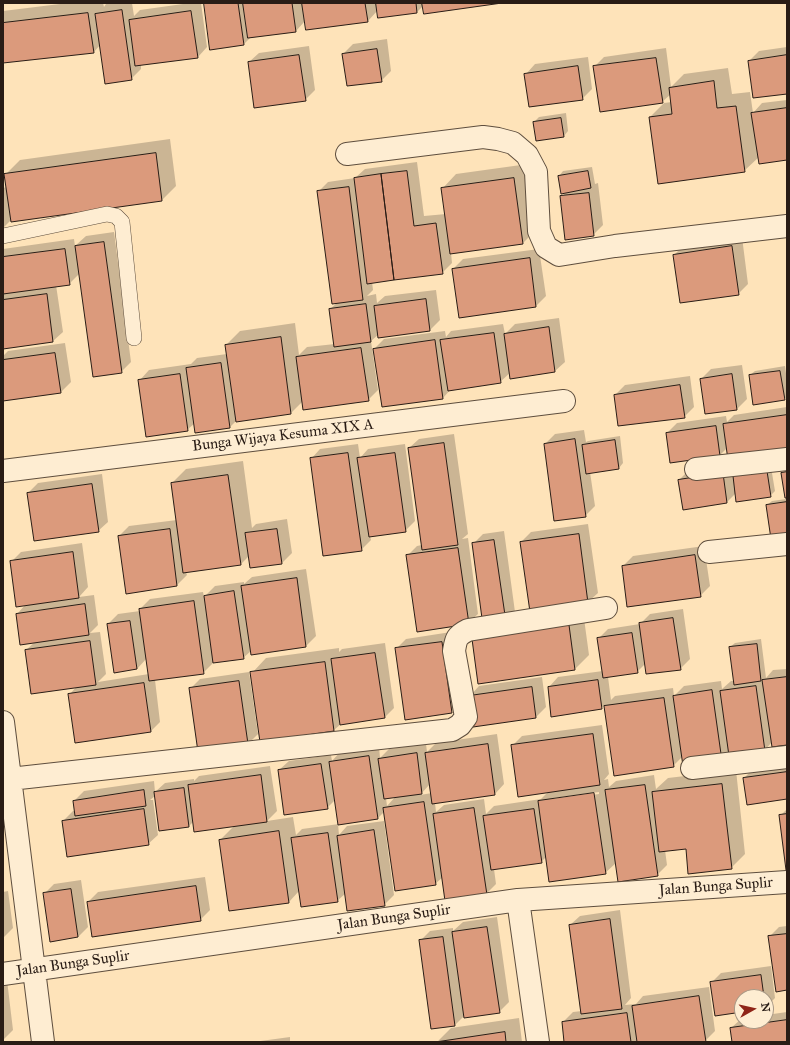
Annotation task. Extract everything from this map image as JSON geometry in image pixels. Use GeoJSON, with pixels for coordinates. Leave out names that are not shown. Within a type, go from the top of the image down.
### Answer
{"type":"FeatureCollection","features":[{"type":"Feature","properties":{"kind":"street"},"geometry":{"type":"LineString","coordinates":[[347,154],[466,139],[498,139],[513,143],[526,155],[536,172],[539,231],[546,248],[559,254],[787,226]]}},
{"type":"Feature","properties":{"kind":"street","name":"Bunga Wijaya Kesuma XIX A"},"geometry":{"type":"LineString","coordinates":[[3,472],[564,401]]}},
{"type":"Feature","properties":{"kind":"street"},"geometry":{"type":"LineString","coordinates":[[696,469],[787,459]]}},
{"type":"Feature","properties":{"kind":"street"},"geometry":{"type":"LineString","coordinates":[[709,552],[787,544]]}},
{"type":"Feature","properties":{"kind":"street"},"geometry":{"type":"LineString","coordinates":[[10,780],[452,730],[460,725],[466,717],[454,651],[456,641],[460,634],[468,630],[606,608]]}},
{"type":"Feature","properties":{"kind":"street"},"geometry":{"type":"LineString","coordinates":[[3,722],[43,1042]]}},
{"type":"Feature","properties":{"kind":"street"},"geometry":{"type":"LineString","coordinates":[[692,768],[787,757]]}},
{"type":"Feature","properties":{"kind":"street","name":"Jalan Bunga Suplir"},"geometry":{"type":"LineString","coordinates":[[3,974],[518,900],[787,882]]}},
{"type":"Feature","properties":{"kind":"street"},"geometry":{"type":"LineString","coordinates":[[518,900],[538,1042]]}},
{"type":"Feature","properties":{"kind":"lane"},"geometry":{"type":"LineString","coordinates":[[3,236],[107,214],[116,216],[122,222],[134,338]]}},
{"type":"Feature","properties":{"kind":"building"},"geometry":{"type":"Polygon","coordinates":[[[204,3],[238,3],[244,45],[210,50],[204,3]]]}},
{"type":"Feature","properties":{"kind":"building"},"geometry":{"type":"Polygon","coordinates":[[[243,3],[292,3],[296,32],[248,38],[243,3]]]}},
{"type":"Feature","properties":{"kind":"building"},"geometry":{"type":"Polygon","coordinates":[[[302,3],[365,3],[368,22],[306,30],[302,3]]]}},
{"type":"Feature","properties":{"kind":"building"},"geometry":{"type":"Polygon","coordinates":[[[376,3],[416,3],[417,13],[378,18],[376,3]]]}},
{"type":"Feature","properties":{"kind":"building"},"geometry":{"type":"Polygon","coordinates":[[[422,3],[502,3],[424,14],[422,3]]]}},
{"type":"Feature","properties":{"kind":"building"},"geometry":{"type":"Polygon","coordinates":[[[122,10],[132,80],[105,84],[95,14],[122,10]]]}},
{"type":"Feature","properties":{"kind":"building"},"geometry":{"type":"Polygon","coordinates":[[[191,11],[198,58],[135,66],[129,20],[191,11]]]}},
{"type":"Feature","properties":{"kind":"building"},"geometry":{"type":"Polygon","coordinates":[[[88,13],[94,53],[3,63],[3,23],[88,13]]]}},
{"type":"Feature","properties":{"kind":"building"},"geometry":{"type":"Polygon","coordinates":[[[377,49],[382,82],[347,86],[342,54],[377,49]]]}},
{"type":"Feature","properties":{"kind":"building"},"geometry":{"type":"Polygon","coordinates":[[[299,55],[306,101],[254,108],[248,62],[299,55]]]}},
{"type":"Feature","properties":{"kind":"building"},"geometry":{"type":"Polygon","coordinates":[[[787,55],[787,94],[753,98],[748,61],[787,55]]]}},
{"type":"Feature","properties":{"kind":"building"},"geometry":{"type":"Polygon","coordinates":[[[656,58],[663,103],[600,112],[593,66],[656,58]]]}},
{"type":"Feature","properties":{"kind":"building"},"geometry":{"type":"Polygon","coordinates":[[[578,66],[583,100],[529,107],[524,74],[578,66]]]}},
{"type":"Feature","properties":{"kind":"building"},"geometry":{"type":"Polygon","coordinates":[[[714,81],[717,108],[736,106],[745,172],[658,184],[649,117],[672,114],[669,88],[714,81]]]}},
{"type":"Feature","properties":{"kind":"building"},"geometry":{"type":"Polygon","coordinates":[[[787,108],[787,160],[759,164],[751,113],[787,108]]]}},
{"type":"Feature","properties":{"kind":"building"},"geometry":{"type":"Polygon","coordinates":[[[561,118],[564,137],[536,141],[533,122],[561,118]]]}},
{"type":"Feature","properties":{"kind":"building"},"geometry":{"type":"Polygon","coordinates":[[[156,153],[162,201],[11,222],[4,174],[156,153]]]}},
{"type":"Feature","properties":{"kind":"building"},"geometry":{"type":"Polygon","coordinates":[[[407,171],[414,226],[436,223],[443,274],[394,280],[381,174],[407,171]]]}},
{"type":"Feature","properties":{"kind":"building"},"geometry":{"type":"Polygon","coordinates":[[[588,171],[591,188],[561,194],[558,176],[588,171]]]}},
{"type":"Feature","properties":{"kind":"building"},"geometry":{"type":"Polygon","coordinates":[[[381,174],[394,280],[367,284],[354,178],[381,174]]]}},
{"type":"Feature","properties":{"kind":"building"},"geometry":{"type":"Polygon","coordinates":[[[514,178],[523,244],[450,254],[441,188],[514,178]]]}},
{"type":"Feature","properties":{"kind":"building"},"geometry":{"type":"Polygon","coordinates":[[[349,187],[363,300],[332,304],[317,191],[349,187]]]}},
{"type":"Feature","properties":{"kind":"building"},"geometry":{"type":"Polygon","coordinates":[[[589,193],[594,236],[565,240],[560,196],[589,193]]]}},
{"type":"Feature","properties":{"kind":"building"},"geometry":{"type":"Polygon","coordinates":[[[104,242],[122,373],[93,377],[75,246],[104,242]]]}},
{"type":"Feature","properties":{"kind":"building"},"geometry":{"type":"Polygon","coordinates":[[[732,246],[739,295],[680,303],[673,255],[732,246]]]}},
{"type":"Feature","properties":{"kind":"building"},"geometry":{"type":"Polygon","coordinates":[[[65,249],[70,285],[3,294],[3,257],[65,249]]]}},
{"type":"Feature","properties":{"kind":"building"},"geometry":{"type":"Polygon","coordinates":[[[530,258],[536,307],[459,318],[452,269],[530,258]]]}},
{"type":"Feature","properties":{"kind":"building"},"geometry":{"type":"Polygon","coordinates":[[[47,294],[53,342],[3,349],[3,300],[47,294]]]}},
{"type":"Feature","properties":{"kind":"building"},"geometry":{"type":"Polygon","coordinates":[[[426,299],[430,331],[378,338],[374,306],[426,299]]]}},
{"type":"Feature","properties":{"kind":"building"},"geometry":{"type":"Polygon","coordinates":[[[366,304],[371,342],[334,347],[329,309],[366,304]]]}},
{"type":"Feature","properties":{"kind":"building"},"geometry":{"type":"Polygon","coordinates":[[[549,327],[555,372],[510,379],[504,334],[549,327]]]}},
{"type":"Feature","properties":{"kind":"building"},"geometry":{"type":"Polygon","coordinates":[[[494,333],[501,383],[448,391],[440,340],[494,333]]]}},
{"type":"Feature","properties":{"kind":"building"},"geometry":{"type":"Polygon","coordinates":[[[281,337],[291,414],[236,422],[225,345],[281,337]]]}},
{"type":"Feature","properties":{"kind":"building"},"geometry":{"type":"Polygon","coordinates":[[[435,340],[443,399],[382,407],[373,349],[435,340]]]}},
{"type":"Feature","properties":{"kind":"building"},"geometry":{"type":"Polygon","coordinates":[[[361,348],[369,401],[303,410],[296,357],[361,348]]]}},
{"type":"Feature","properties":{"kind":"building"},"geometry":{"type":"Polygon","coordinates":[[[55,353],[61,393],[3,401],[3,360],[55,353]]]}},
{"type":"Feature","properties":{"kind":"building"},"geometry":{"type":"Polygon","coordinates":[[[221,363],[230,428],[195,433],[186,368],[221,363]]]}},
{"type":"Feature","properties":{"kind":"building"},"geometry":{"type":"Polygon","coordinates":[[[780,371],[785,400],[753,405],[749,375],[780,371]]]}},
{"type":"Feature","properties":{"kind":"building"},"geometry":{"type":"Polygon","coordinates":[[[180,374],[188,431],[146,437],[138,380],[180,374]]]}},
{"type":"Feature","properties":{"kind":"building"},"geometry":{"type":"Polygon","coordinates":[[[732,374],[737,410],[705,414],[700,379],[732,374]]]}},
{"type":"Feature","properties":{"kind":"building"},"geometry":{"type":"Polygon","coordinates":[[[680,385],[685,418],[618,426],[614,395],[680,385]]]}},
{"type":"Feature","properties":{"kind":"building"},"geometry":{"type":"Polygon","coordinates":[[[787,415],[787,452],[728,460],[723,424],[787,415]]]}},
{"type":"Feature","properties":{"kind":"building"},"geometry":{"type":"Polygon","coordinates":[[[716,426],[720,456],[670,463],[666,433],[716,426]]]}},
{"type":"Feature","properties":{"kind":"building"},"geometry":{"type":"Polygon","coordinates":[[[575,439],[586,517],[554,521],[544,444],[575,439]]]}},
{"type":"Feature","properties":{"kind":"building"},"geometry":{"type":"Polygon","coordinates":[[[615,440],[619,469],[586,474],[582,445],[615,440]]]}},
{"type":"Feature","properties":{"kind":"building"},"geometry":{"type":"Polygon","coordinates":[[[444,443],[458,545],[422,550],[408,448],[444,443]]]}},
{"type":"Feature","properties":{"kind":"building"},"geometry":{"type":"Polygon","coordinates":[[[348,453],[362,551],[323,556],[310,458],[348,453]]]}},
{"type":"Feature","properties":{"kind":"building"},"geometry":{"type":"Polygon","coordinates":[[[395,453],[406,532],[369,537],[357,458],[395,453]]]}},
{"type":"Feature","properties":{"kind":"building"},"geometry":{"type":"Polygon","coordinates":[[[767,471],[771,497],[736,502],[733,476],[767,471]]]}},
{"type":"Feature","properties":{"kind":"building"},"geometry":{"type":"Polygon","coordinates":[[[787,472],[787,498],[785,498],[781,473],[787,472]]]}},
{"type":"Feature","properties":{"kind":"building"},"geometry":{"type":"Polygon","coordinates":[[[723,473],[727,503],[683,510],[678,480],[723,473]]]}},
{"type":"Feature","properties":{"kind":"building"},"geometry":{"type":"Polygon","coordinates":[[[228,475],[241,565],[183,573],[171,483],[228,475]]]}},
{"type":"Feature","properties":{"kind":"building"},"geometry":{"type":"Polygon","coordinates":[[[92,484],[99,532],[34,541],[27,493],[92,484]]]}},
{"type":"Feature","properties":{"kind":"building"},"geometry":{"type":"Polygon","coordinates":[[[787,502],[787,537],[771,539],[766,505],[787,502]]]}},
{"type":"Feature","properties":{"kind":"building"},"geometry":{"type":"Polygon","coordinates":[[[170,529],[177,586],[126,594],[118,536],[170,529]]]}},
{"type":"Feature","properties":{"kind":"building"},"geometry":{"type":"Polygon","coordinates":[[[277,529],[282,564],[250,568],[245,533],[277,529]]]}},
{"type":"Feature","properties":{"kind":"building"},"geometry":{"type":"Polygon","coordinates":[[[579,534],[588,603],[530,612],[520,542],[579,534]]]}},
{"type":"Feature","properties":{"kind":"building"},"geometry":{"type":"Polygon","coordinates":[[[494,540],[506,622],[483,626],[472,543],[494,540]]]}},
{"type":"Feature","properties":{"kind":"building"},"geometry":{"type":"Polygon","coordinates":[[[458,548],[469,624],[417,632],[406,555],[458,548]]]}},
{"type":"Feature","properties":{"kind":"building"},"geometry":{"type":"Polygon","coordinates":[[[73,552],[79,598],[16,607],[10,561],[73,552]]]}},
{"type":"Feature","properties":{"kind":"building"},"geometry":{"type":"Polygon","coordinates":[[[695,555],[701,597],[627,607],[622,566],[695,555]]]}},
{"type":"Feature","properties":{"kind":"building"},"geometry":{"type":"Polygon","coordinates":[[[297,578],[306,647],[251,655],[241,586],[297,578]]]}},
{"type":"Feature","properties":{"kind":"building"},"geometry":{"type":"Polygon","coordinates":[[[234,591],[244,659],[213,663],[204,596],[234,591]]]}},
{"type":"Feature","properties":{"kind":"building"},"geometry":{"type":"Polygon","coordinates":[[[194,601],[204,674],[149,681],[139,609],[194,601]]]}},
{"type":"Feature","properties":{"kind":"building"},"geometry":{"type":"Polygon","coordinates":[[[85,604],[89,635],[20,645],[16,614],[85,604]]]}},
{"type":"Feature","properties":{"kind":"building"},"geometry":{"type":"Polygon","coordinates":[[[673,618],[681,670],[646,674],[639,623],[673,618]]]}},
{"type":"Feature","properties":{"kind":"building"},"geometry":{"type":"Polygon","coordinates":[[[130,621],[137,669],[114,673],[107,624],[130,621]]]}},
{"type":"Feature","properties":{"kind":"building"},"geometry":{"type":"Polygon","coordinates":[[[569,625],[575,670],[478,684],[472,639],[569,625]]]}},
{"type":"Feature","properties":{"kind":"building"},"geometry":{"type":"Polygon","coordinates":[[[632,633],[638,673],[603,678],[597,638],[632,633]]]}},
{"type":"Feature","properties":{"kind":"building"},"geometry":{"type":"Polygon","coordinates":[[[90,641],[96,685],[31,694],[25,650],[90,641]]]}},
{"type":"Feature","properties":{"kind":"building"},"geometry":{"type":"Polygon","coordinates":[[[442,642],[452,713],[405,720],[395,648],[442,642]]]}},
{"type":"Feature","properties":{"kind":"building"},"geometry":{"type":"Polygon","coordinates":[[[757,644],[761,681],[734,685],[729,647],[757,644]]]}},
{"type":"Feature","properties":{"kind":"building"},"geometry":{"type":"Polygon","coordinates":[[[375,653],[385,718],[340,725],[331,659],[375,653]]]}},
{"type":"Feature","properties":{"kind":"building"},"geometry":{"type":"Polygon","coordinates":[[[325,662],[334,731],[260,742],[250,672],[325,662]]]}},
{"type":"Feature","properties":{"kind":"building"},"geometry":{"type":"Polygon","coordinates":[[[787,677],[787,745],[772,747],[762,680],[787,677]]]}},
{"type":"Feature","properties":{"kind":"building"},"geometry":{"type":"Polygon","coordinates":[[[598,680],[602,709],[551,717],[548,687],[598,680]]]}},
{"type":"Feature","properties":{"kind":"building"},"geometry":{"type":"Polygon","coordinates":[[[239,681],[248,744],[198,752],[189,688],[239,681]]]}},
{"type":"Feature","properties":{"kind":"building"},"geometry":{"type":"Polygon","coordinates":[[[144,683],[151,732],[75,743],[68,694],[144,683]]]}},
{"type":"Feature","properties":{"kind":"building"},"geometry":{"type":"Polygon","coordinates":[[[756,686],[765,751],[729,756],[720,691],[756,686]]]}},
{"type":"Feature","properties":{"kind":"building"},"geometry":{"type":"Polygon","coordinates":[[[532,687],[536,718],[473,727],[469,696],[532,687]]]}},
{"type":"Feature","properties":{"kind":"building"},"geometry":{"type":"Polygon","coordinates":[[[712,690],[722,761],[683,766],[673,696],[712,690]]]}},
{"type":"Feature","properties":{"kind":"building"},"geometry":{"type":"Polygon","coordinates":[[[664,698],[674,767],[614,776],[604,706],[664,698]]]}},
{"type":"Feature","properties":{"kind":"building"},"geometry":{"type":"Polygon","coordinates":[[[593,734],[600,785],[518,797],[511,745],[593,734]]]}},
{"type":"Feature","properties":{"kind":"building"},"geometry":{"type":"Polygon","coordinates":[[[488,744],[495,795],[432,804],[425,753],[488,744]]]}},
{"type":"Feature","properties":{"kind":"building"},"geometry":{"type":"Polygon","coordinates":[[[417,753],[422,794],[384,799],[378,759],[417,753]]]}},
{"type":"Feature","properties":{"kind":"building"},"geometry":{"type":"Polygon","coordinates":[[[369,756],[378,819],[338,825],[329,762],[369,756]]]}},
{"type":"Feature","properties":{"kind":"building"},"geometry":{"type":"Polygon","coordinates":[[[321,764],[328,809],[284,815],[278,770],[321,764]]]}},
{"type":"Feature","properties":{"kind":"building"},"geometry":{"type":"Polygon","coordinates":[[[787,772],[787,799],[747,805],[743,778],[787,772]]]}},
{"type":"Feature","properties":{"kind":"building"},"geometry":{"type":"Polygon","coordinates":[[[261,775],[267,822],[194,832],[188,785],[261,775]]]}},
{"type":"Feature","properties":{"kind":"building"},"geometry":{"type":"Polygon","coordinates":[[[722,784],[732,869],[688,874],[686,849],[659,852],[652,792],[722,784]]]}},
{"type":"Feature","properties":{"kind":"building"},"geometry":{"type":"Polygon","coordinates":[[[645,785],[658,876],[618,882],[605,790],[645,785]]]}},
{"type":"Feature","properties":{"kind":"building"},"geometry":{"type":"Polygon","coordinates":[[[184,788],[189,827],[159,831],[154,792],[184,788]]]}},
{"type":"Feature","properties":{"kind":"building"},"geometry":{"type":"Polygon","coordinates":[[[144,790],[146,806],[75,816],[73,801],[144,790]]]}},
{"type":"Feature","properties":{"kind":"building"},"geometry":{"type":"Polygon","coordinates":[[[594,793],[606,874],[549,882],[538,801],[594,793]]]}},
{"type":"Feature","properties":{"kind":"building"},"geometry":{"type":"Polygon","coordinates":[[[424,802],[436,885],[395,891],[383,808],[424,802]]]}},
{"type":"Feature","properties":{"kind":"building"},"geometry":{"type":"Polygon","coordinates":[[[474,808],[487,895],[445,901],[433,814],[474,808]]]}},
{"type":"Feature","properties":{"kind":"building"},"geometry":{"type":"Polygon","coordinates":[[[144,809],[149,845],[67,857],[62,821],[144,809]]]}},
{"type":"Feature","properties":{"kind":"building"},"geometry":{"type":"Polygon","coordinates":[[[534,809],[542,863],[491,870],[483,816],[534,809]]]}},
{"type":"Feature","properties":{"kind":"building"},"geometry":{"type":"Polygon","coordinates":[[[787,814],[787,870],[786,870],[779,815],[787,814]]]}},
{"type":"Feature","properties":{"kind":"building"},"geometry":{"type":"Polygon","coordinates":[[[374,830],[385,906],[347,911],[337,836],[374,830]]]}},
{"type":"Feature","properties":{"kind":"building"},"geometry":{"type":"Polygon","coordinates":[[[279,831],[289,903],[229,911],[219,840],[279,831]]]}},
{"type":"Feature","properties":{"kind":"building"},"geometry":{"type":"Polygon","coordinates":[[[328,833],[338,902],[301,907],[291,838],[328,833]]]}},
{"type":"Feature","properties":{"kind":"building"},"geometry":{"type":"Polygon","coordinates":[[[196,886],[201,921],[92,937],[87,902],[196,886]]]}},
{"type":"Feature","properties":{"kind":"building"},"geometry":{"type":"Polygon","coordinates":[[[71,889],[78,937],[50,942],[43,893],[71,889]]]}},
{"type":"Feature","properties":{"kind":"building"},"geometry":{"type":"Polygon","coordinates":[[[610,919],[622,1009],[581,1014],[569,925],[610,919]]]}},
{"type":"Feature","properties":{"kind":"building"},"geometry":{"type":"Polygon","coordinates":[[[487,927],[500,1013],[464,1018],[452,932],[487,927]]]}},
{"type":"Feature","properties":{"kind":"building"},"geometry":{"type":"Polygon","coordinates":[[[787,934],[787,990],[776,992],[768,936],[787,934]]]}},
{"type":"Feature","properties":{"kind":"building"},"geometry":{"type":"Polygon","coordinates":[[[443,937],[455,1026],[431,1029],[419,940],[443,937]]]}},
{"type":"Feature","properties":{"kind":"building"},"geometry":{"type":"Polygon","coordinates":[[[761,975],[763,989],[734,989],[734,1013],[715,1016],[710,982],[761,975]]]}},
{"type":"Feature","properties":{"kind":"building"},"geometry":{"type":"Polygon","coordinates":[[[699,996],[706,1042],[637,1042],[632,1006],[699,996]]]}},
{"type":"Feature","properties":{"kind":"building"},"geometry":{"type":"Polygon","coordinates":[[[627,1013],[631,1042],[564,1042],[562,1022],[627,1013]]]}},
{"type":"Feature","properties":{"kind":"building"},"geometry":{"type":"Polygon","coordinates":[[[787,1020],[787,1042],[732,1042],[730,1028],[774,1029],[774,1022],[787,1020]]]}},
{"type":"Feature","properties":{"kind":"building"},"geometry":{"type":"Polygon","coordinates":[[[505,1032],[506,1042],[436,1042],[505,1032]]]}}]}
